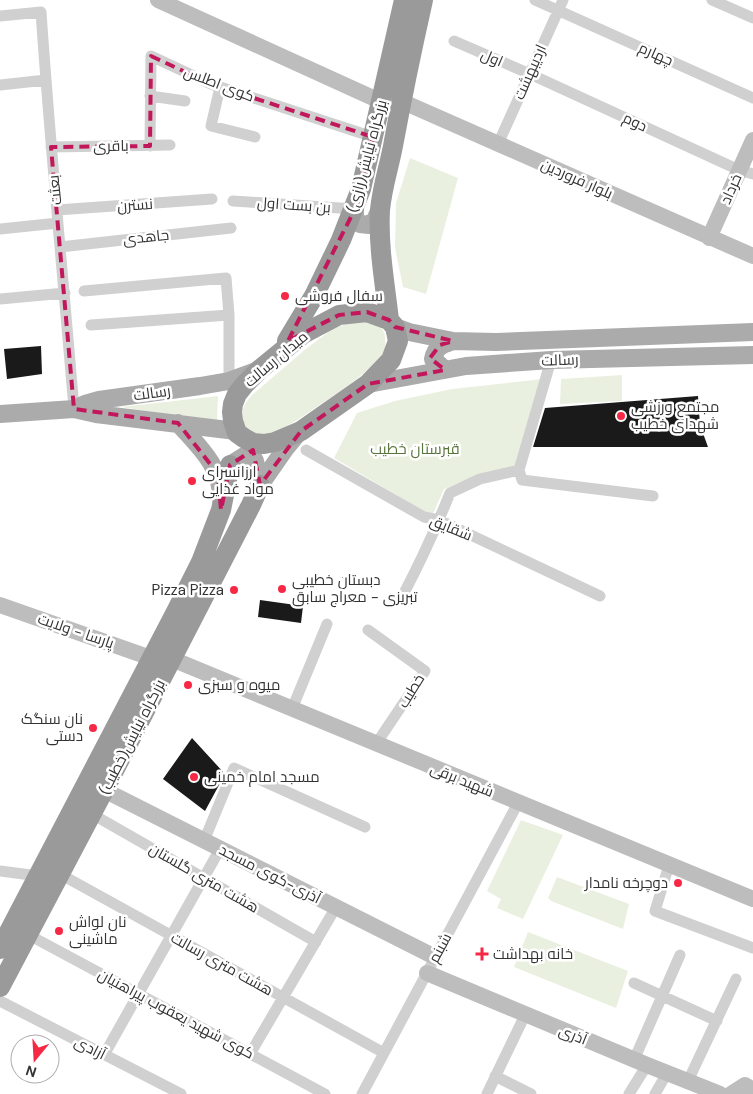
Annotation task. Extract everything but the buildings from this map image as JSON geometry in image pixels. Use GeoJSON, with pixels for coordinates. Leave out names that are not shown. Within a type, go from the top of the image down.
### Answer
{"type":"FeatureCollection","features":[{"type":"Feature","properties":{"kind":"highway","name":"بزرگراه نیایش(رازی)"},"geometry":{"type":"LineString","coordinates":[[392,324],[380,244],[380,209],[390,160],[392,102],[404,0]]}},
{"type":"Feature","properties":{"kind":"highway","name":"بزرگراه نیایش(رازی)"},"geometry":{"type":"LineString","coordinates":[[277,356],[314,296],[341,240],[362,189],[374,137],[392,102],[423,0]]}},
{"type":"Feature","properties":{"kind":"highway","name":"میدان رسالت"},"geometry":{"type":"LineString","coordinates":[[238,433],[233,421],[232,412],[237,394],[259,370],[303,334],[339,316],[367,312],[392,324]]}},
{"type":"Feature","properties":{"kind":"highway"},"geometry":{"type":"LineString","coordinates":[[238,433],[253,442],[264,444],[303,440],[368,384],[390,360],[398,341],[392,324]]}},
{"type":"Feature","properties":{"kind":"highway","name":"بزرگراه نیایش(خطیب)"},"geometry":{"type":"LineString","coordinates":[[0,949],[201,562],[221,510],[230,465]]}},
{"type":"Feature","properties":{"kind":"highway","name":"بزرگراه نیایش(خطیب)"},"geometry":{"type":"LineString","coordinates":[[0,988],[92,814],[260,485]]}},
{"type":"Feature","properties":{"kind":"main road"},"geometry":{"type":"LineString","coordinates":[[354,208],[356,218],[360,224],[369,225],[375,220],[380,209]]}},
{"type":"Feature","properties":{"kind":"main road","name":"رسالت"},"geometry":{"type":"LineString","coordinates":[[392,324],[409,332],[453,341],[506,342],[753,332]]}},
{"type":"Feature","properties":{"kind":"main road"},"geometry":{"type":"LineString","coordinates":[[445,370],[434,359],[435,352],[440,345],[453,341]]}},
{"type":"Feature","properties":{"kind":"main road","name":"رسالت"},"geometry":{"type":"LineString","coordinates":[[368,384],[466,366],[551,360],[753,355]]}},
{"type":"Feature","properties":{"kind":"main road","name":"رسالت"},"geometry":{"type":"LineString","coordinates":[[74,409],[99,400],[229,381],[259,370]]}},
{"type":"Feature","properties":{"kind":"main road","name":"رسالت"},"geometry":{"type":"LineString","coordinates":[[0,414],[74,409],[96,414],[178,423],[238,433]]}},
{"type":"Feature","properties":{"kind":"main road"},"geometry":{"type":"LineString","coordinates":[[178,423],[207,456],[218,474],[222,492],[221,510]]}},
{"type":"Feature","properties":{"kind":"main road"},"geometry":{"type":"LineString","coordinates":[[230,465],[238,433]]}},
{"type":"Feature","properties":{"kind":"main road"},"geometry":{"type":"LineString","coordinates":[[260,485],[285,449],[303,440]]}},
{"type":"Feature","properties":{"kind":"main road"},"geometry":{"type":"LineString","coordinates":[[230,465],[246,455],[253,457],[256,461],[260,485]]}},
{"type":"Feature","properties":{"kind":"street","name":"بلوار فروردین"},"geometry":{"type":"LineString","coordinates":[[158,0],[181,5],[392,102],[498,144],[753,256]]}},
{"type":"Feature","properties":{"kind":"street","name":"چهارم"},"geometry":{"type":"LineString","coordinates":[[535,0],[561,5],[753,98]]}},
{"type":"Feature","properties":{"kind":"street"},"geometry":{"type":"LineString","coordinates":[[712,0],[753,18]]}},
{"type":"Feature","properties":{"kind":"street","name":"اردیبهشت"},"geometry":{"type":"LineString","coordinates":[[498,144],[561,5]]}},
{"type":"Feature","properties":{"kind":"street","name":"بعثت"},"geometry":{"type":"LineString","coordinates":[[0,16],[41,12],[74,409]]}},
{"type":"Feature","properties":{"kind":"street","name":"اول"},"geometry":{"type":"LineString","coordinates":[[454,41],[530,74]]}},
{"type":"Feature","properties":{"kind":"street","name":"کوی اطلس"},"geometry":{"type":"LineString","coordinates":[[150,146],[151,56],[211,84],[374,137]]}},
{"type":"Feature","properties":{"kind":"street","name":"دوم"},"geometry":{"type":"LineString","coordinates":[[530,74],[746,172]]}},
{"type":"Feature","properties":{"kind":"street"},"geometry":{"type":"LineString","coordinates":[[0,85],[46,80]]}},
{"type":"Feature","properties":{"kind":"street"},"geometry":{"type":"LineString","coordinates":[[220,86],[211,126],[256,137]]}},
{"type":"Feature","properties":{"kind":"street"},"geometry":{"type":"LineString","coordinates":[[150,96],[185,101]]}},
{"type":"Feature","properties":{"kind":"street","name":"خرداد"},"geometry":{"type":"LineString","coordinates":[[709,238],[746,172],[753,140]]}},
{"type":"Feature","properties":{"kind":"street","name":"باقری"},"geometry":{"type":"LineString","coordinates":[[51,147],[170,146]]}},
{"type":"Feature","properties":{"kind":"street","name":"نسترن"},"geometry":{"type":"LineString","coordinates":[[57,210],[212,199]]}},
{"type":"Feature","properties":{"kind":"street","name":"بن بست اول"},"geometry":{"type":"LineString","coordinates":[[233,201],[354,208]]}},
{"type":"Feature","properties":{"kind":"street"},"geometry":{"type":"LineString","coordinates":[[0,229],[58,223]]}},
{"type":"Feature","properties":{"kind":"street","name":"جاهدی"},"geometry":{"type":"LineString","coordinates":[[60,247],[231,228]]}},
{"type":"Feature","properties":{"kind":"street"},"geometry":{"type":"LineString","coordinates":[[84,291],[226,278],[229,315],[229,381]]}},
{"type":"Feature","properties":{"kind":"street"},"geometry":{"type":"LineString","coordinates":[[0,299],[65,293]]}},
{"type":"Feature","properties":{"kind":"street"},"geometry":{"type":"LineString","coordinates":[[91,325],[229,315]]}},
{"type":"Feature","properties":{"kind":"street"},"geometry":{"type":"LineString","coordinates":[[551,360],[519,470],[522,480],[653,496]]}},
{"type":"Feature","properties":{"kind":"street","name":"شقایق"},"geometry":{"type":"LineString","coordinates":[[303,440],[424,517],[439,520],[600,596]]}},
{"type":"Feature","properties":{"kind":"street"},"geometry":{"type":"LineString","coordinates":[[402,598],[415,574],[450,493],[480,478],[519,470]]}},
{"type":"Feature","properties":{"kind":"street","name":"پارسا - ولایت"},"geometry":{"type":"LineString","coordinates":[[0,605],[152,658]]}},
{"type":"Feature","properties":{"kind":"street"},"geometry":{"type":"LineString","coordinates":[[292,709],[327,624]]}},
{"type":"Feature","properties":{"kind":"street","name":"خطیب"},"geometry":{"type":"LineString","coordinates":[[368,630],[425,671],[376,744]]}},
{"type":"Feature","properties":{"kind":"street","name":"شهید برقی"},"geometry":{"type":"LineString","coordinates":[[172,659],[753,899]]}},
{"type":"Feature","properties":{"kind":"street"},"geometry":{"type":"LineString","coordinates":[[204,840],[234,768],[365,827]]}},
{"type":"Feature","properties":{"kind":"street","name":"آذری-کوی مسجد"},"geometry":{"type":"LineString","coordinates":[[104,790],[435,957]]}},
{"type":"Feature","properties":{"kind":"street","name":"شبنم"},"geometry":{"type":"LineString","coordinates":[[362,1094],[518,803]]}},
{"type":"Feature","properties":{"kind":"street","name":"هشت متری گلستان"},"geometry":{"type":"LineString","coordinates":[[92,814],[316,942]]}},
{"type":"Feature","properties":{"kind":"street"},"geometry":{"type":"LineString","coordinates":[[104,1055],[220,849]]}},
{"type":"Feature","properties":{"kind":"street"},"geometry":{"type":"LineString","coordinates":[[669,865],[656,911],[752,946]]}},
{"type":"Feature","properties":{"kind":"street"},"geometry":{"type":"LineString","coordinates":[[0,871],[38,876]]}},
{"type":"Feature","properties":{"kind":"street","name":"هشت متری رسالت"},"geometry":{"type":"LineString","coordinates":[[60,874],[384,1053]]}},
{"type":"Feature","properties":{"kind":"street"},"geometry":{"type":"LineString","coordinates":[[250,1054],[336,907]]}},
{"type":"Feature","properties":{"kind":"street","name":"کوی شهید یعقوب پیراهنیان"},"geometry":{"type":"LineString","coordinates":[[27,934],[325,1094]]}},
{"type":"Feature","properties":{"kind":"street"},"geometry":{"type":"LineString","coordinates":[[629,1094],[662,996],[680,955]]}},
{"type":"Feature","properties":{"kind":"street","name":"آذری"},"geometry":{"type":"LineString","coordinates":[[427,973],[720,1094]]}},
{"type":"Feature","properties":{"kind":"street"},"geometry":{"type":"LineString","coordinates":[[688,1081],[736,979]]}},
{"type":"Feature","properties":{"kind":"street"},"geometry":{"type":"LineString","coordinates":[[634,983],[717,1020]]}},
{"type":"Feature","properties":{"kind":"street","name":"آزادی"},"geometry":{"type":"LineString","coordinates":[[0,1001],[181,1094]]}},
{"type":"Feature","properties":{"kind":"street"},"geometry":{"type":"LineString","coordinates":[[486,1094],[525,1015]]}},
{"type":"Feature","properties":{"kind":"street"},"geometry":{"type":"LineString","coordinates":[[656,1094],[667,1073]]}},
{"type":"Feature","properties":{"kind":"street"},"geometry":{"type":"LineString","coordinates":[[495,1076],[531,1094]]}},
{"type":"Feature","properties":{"kind":"street"},"geometry":{"type":"LineString","coordinates":[[730,1094],[745,1085],[753,1090]]}},
{"type":"Feature","properties":{"kind":"highlighted area"},"geometry":{"type":"Polygon","coordinates":[[[151,56],[211,84],[373,137],[355,209],[288,341],[339,315],[367,312],[389,320],[395,327],[453,341],[440,345],[430,358],[445,370],[368,384],[301,431],[260,485],[253,450],[230,465],[221,510],[218,474],[178,423],[74,409],[51,147],[150,146],[151,56]]]}},
{"type":"Feature","properties":{"kind":"green space"},"geometry":{"type":"Polygon","coordinates":[[[410,158],[458,178],[426,294],[403,287],[395,248],[396,203],[410,158]]]}},
{"type":"Feature","properties":{"kind":"green space"},"geometry":{"type":"Polygon","coordinates":[[[355,321],[376,324],[384,333],[386,350],[372,365],[357,379],[301,418],[277,431],[259,437],[243,427],[243,410],[252,395],[307,348],[334,328],[355,321]]]}},
{"type":"Feature","properties":{"kind":"green space"},"geometry":{"type":"Polygon","coordinates":[[[622,375],[622,401],[560,404],[561,379],[622,375]]]}},
{"type":"Feature","properties":{"kind":"green space","name":"قبرستان خطیب"},"geometry":{"type":"Polygon","coordinates":[[[543,379],[515,467],[478,475],[444,489],[432,516],[334,458],[357,413],[395,401],[452,389],[543,379]]]}},
{"type":"Feature","properties":{"kind":"green space"},"geometry":{"type":"Polygon","coordinates":[[[218,396],[217,422],[121,407],[218,396]]]}},
{"type":"Feature","properties":{"kind":"green space"},"geometry":{"type":"Polygon","coordinates":[[[521,820],[563,835],[523,919],[497,908],[501,899],[487,891],[521,820]]]}},
{"type":"Feature","properties":{"kind":"green space"},"geometry":{"type":"Polygon","coordinates":[[[557,877],[629,904],[623,929],[551,901],[548,898],[557,877]]]}},
{"type":"Feature","properties":{"kind":"green space"},"geometry":{"type":"Polygon","coordinates":[[[528,932],[628,971],[616,1008],[514,967],[528,932]]]}},
{"type":"Feature","properties":{"kind":"place","name":"سفال فروشی"},"geometry":{"type":"Point","coordinates":[285,296]}},
{"type":"Feature","properties":{"kind":"place","name":"مجتمع ورزشی شهدای خطیب"},"geometry":{"type":"Point","coordinates":[621,416]}},
{"type":"Feature","properties":{"kind":"place","name":"ارزانسرای مواد غذایی"},"geometry":{"type":"Point","coordinates":[192,481]}},
{"type":"Feature","properties":{"kind":"place","name":"دبستان خطیبی تبریزی - معراج سابق"},"geometry":{"type":"Point","coordinates":[282,589]}},
{"type":"Feature","properties":{"kind":"place","name":"Pizza Pizza"},"geometry":{"type":"Point","coordinates":[234,590]}},
{"type":"Feature","properties":{"kind":"place","name":"میوه و سبزی"},"geometry":{"type":"Point","coordinates":[188,685]}},
{"type":"Feature","properties":{"kind":"place","name":"نان سنگک دستی"},"geometry":{"type":"Point","coordinates":[93,728]}},
{"type":"Feature","properties":{"kind":"place","name":"مسجد امام خمینی"},"geometry":{"type":"Point","coordinates":[194,777]}},
{"type":"Feature","properties":{"kind":"place","name":"دوچرخه نامدار"},"geometry":{"type":"Point","coordinates":[678,883]}},
{"type":"Feature","properties":{"kind":"place","name":"نان لواش ماشینی"},"geometry":{"type":"Point","coordinates":[59,931]}},
{"type":"Feature","properties":{"kind":"place","name":"خانه بهداشت"},"geometry":{"type":"Point","coordinates":[482,954]}}]}
